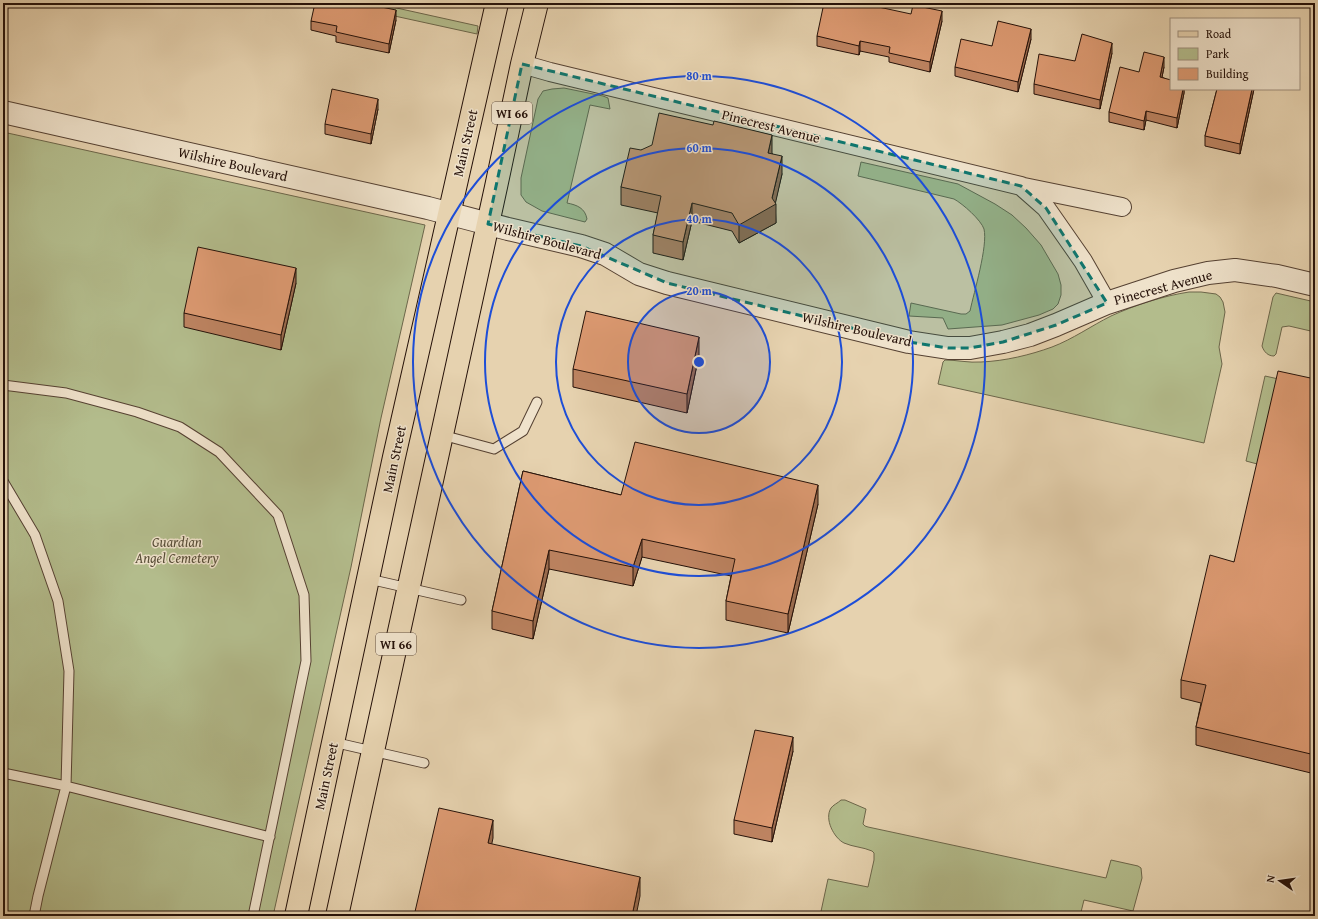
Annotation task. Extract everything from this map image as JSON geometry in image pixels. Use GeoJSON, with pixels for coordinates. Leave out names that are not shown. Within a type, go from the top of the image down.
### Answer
{"type":"FeatureCollection","features":[{"type":"Feature","properties":{"kind":"main road","name":"Main Street"},"geometry":{"type":"LineString","coordinates":[[296,916],[394,457],[497,3]]}},
{"type":"Feature","properties":{"kind":"main road","name":"WI 66"},"geometry":{"type":"LineString","coordinates":[[337,916],[522,64],[537,3]]}},
{"type":"Feature","properties":{"kind":"street","name":"Pinecrest Avenue"},"geometry":{"type":"LineString","coordinates":[[522,64],[1021,186],[1122,207]]}},
{"type":"Feature","properties":{"kind":"street","name":"Wilshire Boulevard"},"geometry":{"type":"LineString","coordinates":[[3,112],[449,213],[488,224],[581,246],[605,254],[639,274],[667,283],[909,342],[948,348],[970,348],[1003,342],[1030,335],[1107,303]]}},
{"type":"Feature","properties":{"kind":"street","name":"Pinecrest Avenue"},"geometry":{"type":"LineString","coordinates":[[1021,186],[1046,208],[1083,261],[1107,303],[1174,281],[1208,273],[1235,270],[1277,276],[1315,285]]}},
{"type":"Feature","properties":{"kind":"lane"},"geometry":{"type":"LineString","coordinates":[[3,385],[66,393],[137,412],[180,427],[219,452],[278,515],[304,595],[306,661],[253,916]]}},
{"type":"Feature","properties":{"kind":"lane"},"geometry":{"type":"LineString","coordinates":[[442,435],[494,449],[523,431],[537,402]]}},
{"type":"Feature","properties":{"kind":"lane"},"geometry":{"type":"LineString","coordinates":[[3,481],[35,535],[58,601],[69,670],[66,786],[34,916]]}},
{"type":"Feature","properties":{"kind":"lane"},"geometry":{"type":"LineString","coordinates":[[369,579],[461,600]]}},
{"type":"Feature","properties":{"kind":"lane"},"geometry":{"type":"LineString","coordinates":[[333,742],[424,763]]}},
{"type":"Feature","properties":{"kind":"lane"},"geometry":{"type":"LineString","coordinates":[[3,773],[66,786],[270,837]]}},
{"type":"Feature","properties":{"kind":"highlighted area"},"geometry":{"type":"Polygon","coordinates":[[[522,64],[1021,186],[1046,208],[1107,303],[1056,325],[1003,342],[970,348],[948,348],[909,342],[667,283],[581,246],[488,224],[522,64]]]}},
{"type":"Feature","properties":{"kind":"green space"},"geometry":{"type":"Polygon","coordinates":[[[335,3],[374,3],[478,26],[477,34],[335,3]]]}},
{"type":"Feature","properties":{"kind":"green space"},"geometry":{"type":"Polygon","coordinates":[[[564,88],[608,98],[610,109],[590,105],[567,203],[577,206],[584,212],[587,219],[585,222],[542,211],[526,202],[521,195],[521,178],[538,99],[543,91],[564,88]]]}},
{"type":"Feature","properties":{"kind":"green space","name":"Guardian Angel Cemetery"},"geometry":{"type":"Polygon","coordinates":[[[3,132],[425,225],[381,418],[351,567],[273,916],[3,916],[3,132]]]}},
{"type":"Feature","properties":{"kind":"green space"},"geometry":{"type":"Polygon","coordinates":[[[861,162],[958,184],[1012,215],[1041,245],[1058,274],[1061,285],[1061,295],[1058,304],[1053,309],[1039,315],[1002,325],[948,329],[943,318],[909,316],[911,303],[961,314],[966,314],[970,311],[984,246],[984,229],[971,212],[954,199],[858,176],[861,162]]]}},
{"type":"Feature","properties":{"kind":"green space"},"geometry":{"type":"Polygon","coordinates":[[[1189,292],[1216,294],[1223,302],[1225,312],[1219,347],[1222,364],[1204,443],[938,384],[943,362],[945,360],[972,362],[990,361],[1035,353],[1060,344],[1111,316],[1130,308],[1159,298],[1189,292]]]}},
{"type":"Feature","properties":{"kind":"green space"},"geometry":{"type":"Polygon","coordinates":[[[1276,293],[1315,302],[1315,332],[1289,326],[1282,327],[1276,354],[1274,356],[1266,353],[1262,346],[1273,297],[1276,293]]]}},
{"type":"Feature","properties":{"kind":"green space"},"geometry":{"type":"Polygon","coordinates":[[[1265,376],[1315,387],[1261,465],[1246,461],[1265,376]]]}},
{"type":"Feature","properties":{"kind":"green space"},"geometry":{"type":"Polygon","coordinates":[[[841,800],[845,800],[866,809],[863,824],[868,827],[1106,878],[1111,860],[1138,866],[1141,868],[1142,878],[1133,911],[1084,900],[1080,916],[820,916],[828,879],[868,887],[874,860],[874,853],[872,851],[840,841],[831,828],[829,823],[829,812],[832,807],[841,800]]]}},
{"type":"Feature","properties":{"kind":"building"},"geometry":{"type":"Polygon","coordinates":[[[3,3],[6,3],[3,16],[3,3]]]}},
{"type":"Feature","properties":{"kind":"building"},"geometry":{"type":"Polygon","coordinates":[[[315,3],[362,3],[396,10],[389,44],[336,32],[337,26],[311,21],[315,3]]]}},
{"type":"Feature","properties":{"kind":"building"},"geometry":{"type":"Polygon","coordinates":[[[824,3],[860,3],[911,14],[913,5],[942,11],[930,62],[889,53],[890,47],[860,41],[859,46],[817,36],[824,3]]]}},
{"type":"Feature","properties":{"kind":"building"},"geometry":{"type":"Polygon","coordinates":[[[998,21],[1031,29],[1018,82],[955,67],[961,39],[992,46],[998,21]]]}},
{"type":"Feature","properties":{"kind":"building"},"geometry":{"type":"Polygon","coordinates":[[[1082,34],[1112,43],[1100,100],[1034,84],[1039,54],[1075,61],[1082,34]]]}},
{"type":"Feature","properties":{"kind":"building"},"geometry":{"type":"Polygon","coordinates":[[[1144,52],[1164,57],[1160,77],[1170,80],[1170,90],[1183,90],[1177,118],[1146,111],[1144,121],[1109,112],[1120,67],[1139,72],[1144,52]]]}},
{"type":"Feature","properties":{"kind":"building"},"geometry":{"type":"Polygon","coordinates":[[[332,89],[378,99],[371,134],[325,124],[332,89]]]}},
{"type":"Feature","properties":{"kind":"building"},"geometry":{"type":"Polygon","coordinates":[[[1217,90],[1252,90],[1240,144],[1205,136],[1217,90]]]}},
{"type":"Feature","properties":{"kind":"building"},"geometry":{"type":"Polygon","coordinates":[[[659,113],[713,125],[714,121],[772,135],[768,153],[782,156],[772,198],[776,204],[739,225],[732,213],[692,203],[683,242],[653,235],[661,196],[621,187],[630,148],[641,150],[652,145],[659,113]]]}},
{"type":"Feature","properties":{"kind":"building"},"geometry":{"type":"Polygon","coordinates":[[[198,247],[296,268],[281,335],[184,313],[198,247]]]}},
{"type":"Feature","properties":{"kind":"building"},"geometry":{"type":"Polygon","coordinates":[[[586,311],[699,337],[687,394],[573,369],[586,311]]]}},
{"type":"Feature","properties":{"kind":"building"},"geometry":{"type":"Polygon","coordinates":[[[1278,371],[1315,379],[1315,755],[1196,727],[1206,685],[1181,680],[1210,555],[1234,562],[1278,371]]]}},
{"type":"Feature","properties":{"kind":"building"},"geometry":{"type":"Polygon","coordinates":[[[635,442],[818,485],[788,614],[726,601],[735,559],[642,539],[633,567],[549,550],[533,621],[492,611],[523,471],[621,495],[635,442]]]}},
{"type":"Feature","properties":{"kind":"building"},"geometry":{"type":"Polygon","coordinates":[[[755,730],[793,737],[772,828],[734,820],[755,730]]]}},
{"type":"Feature","properties":{"kind":"building"},"geometry":{"type":"Polygon","coordinates":[[[439,808],[493,820],[488,843],[640,877],[632,916],[414,916],[439,808]]]}}]}
